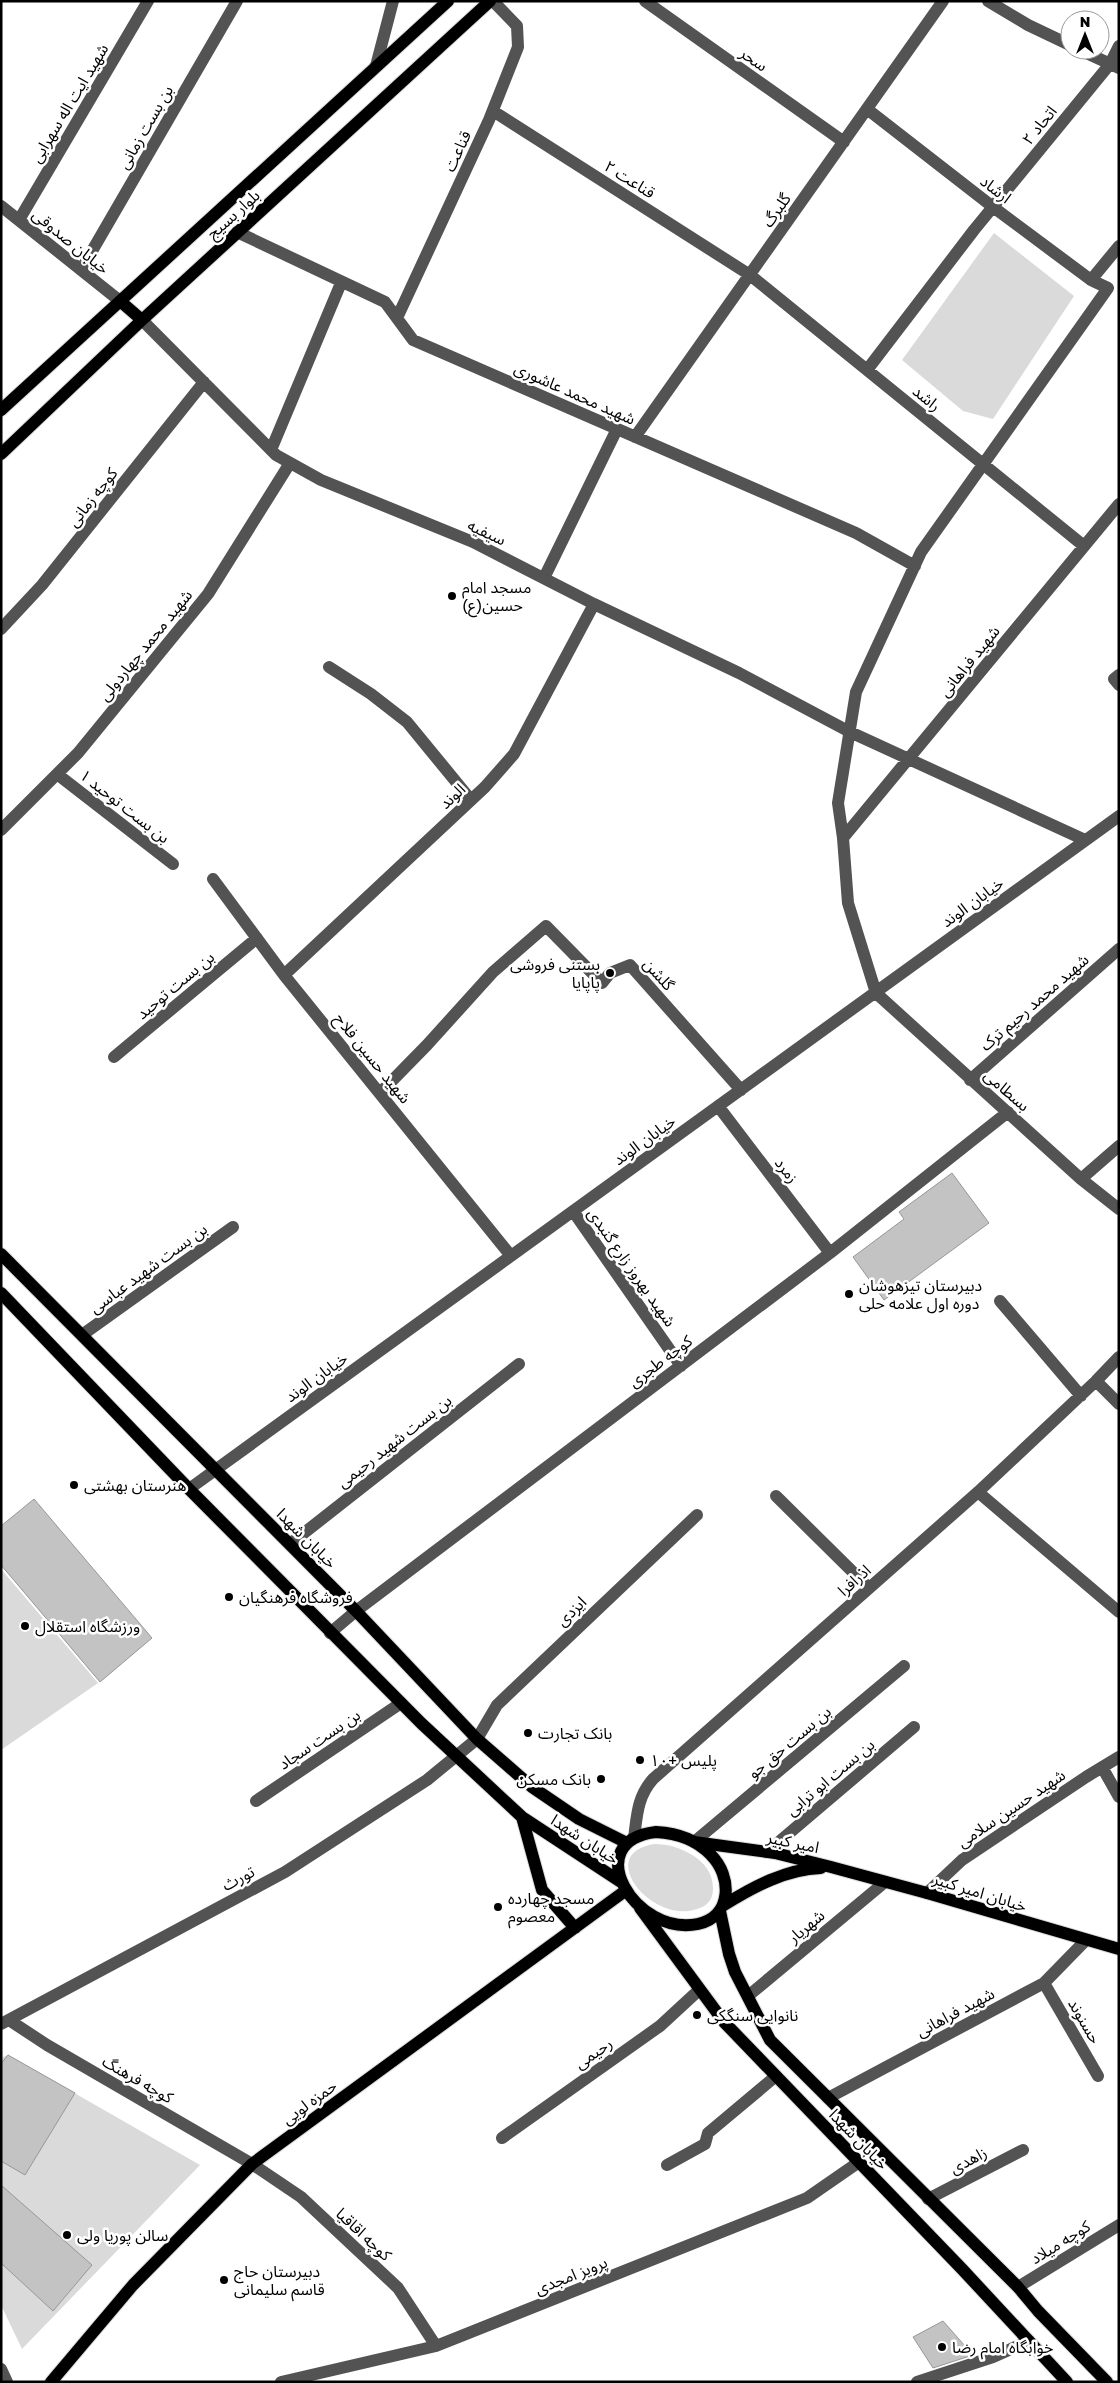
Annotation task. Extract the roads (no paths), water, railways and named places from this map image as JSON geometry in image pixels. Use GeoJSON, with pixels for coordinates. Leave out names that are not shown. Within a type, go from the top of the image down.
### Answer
{"type":"FeatureCollection","features":[{"type":"Feature","properties":{"kind":"main road","name":"بلوار بسیج"},"geometry":{"type":"LineString","coordinates":[[1,410],[448,1]]}},
{"type":"Feature","properties":{"kind":"main road","name":"بلوار بسیج"},"geometry":{"type":"LineString","coordinates":[[1,454],[237,232],[492,1]]}},
{"type":"Feature","properties":{"kind":"main road"},"geometry":{"type":"LineString","coordinates":[[120,301],[142,320]]}},
{"type":"Feature","properties":{"kind":"main road","name":"خیابان شهدا"},"geometry":{"type":"LineString","coordinates":[[1,1254],[356,1611],[477,1738],[532,1787],[579,1819],[630,1841]]}},
{"type":"Feature","properties":{"kind":"main road","name":"خیابان شهدا"},"geometry":{"type":"LineString","coordinates":[[1,1293],[330,1633],[456,1756],[522,1817],[623,1886]]}},
{"type":"Feature","properties":{"kind":"main road"},"geometry":{"type":"LineString","coordinates":[[522,1817],[542,1890],[575,1928]]}},
{"type":"Feature","properties":{"kind":"main road"},"geometry":{"type":"LineString","coordinates":[[666,1832],[694,1842],[711,1855],[720,1867],[726,1890],[722,1908],[710,1920],[686,1925],[664,1921],[640,1908],[623,1886],[618,1865],[619,1857],[630,1841],[647,1833],[666,1832]]}},
{"type":"Feature","properties":{"kind":"main road","name":"امیر کبیر"},"geometry":{"type":"LineString","coordinates":[[694,1842],[767,1852],[830,1867]]}},
{"type":"Feature","properties":{"kind":"main road","name":"امیر کبیر"},"geometry":{"type":"LineString","coordinates":[[722,1908],[768,1881],[803,1870],[830,1867]]}},
{"type":"Feature","properties":{"kind":"main road","name":"خیابان امیر کبیر"},"geometry":{"type":"LineString","coordinates":[[830,1867],[1119,1949]]}},
{"type":"Feature","properties":{"kind":"main road","name":"حمزه لویی"},"geometry":{"type":"LineString","coordinates":[[51,2382],[133,2286],[252,2164],[575,1928],[623,1886]]}},
{"type":"Feature","properties":{"kind":"main road","name":"خیابان شهدا"},"geometry":{"type":"LineString","coordinates":[[640,1908],[724,2022],[1067,2382]]}},
{"type":"Feature","properties":{"kind":"main road","name":"خیابان شهدا"},"geometry":{"type":"LineString","coordinates":[[722,1908],[729,1954],[735,1972],[770,2040],[1018,2288],[1108,2382]]}},
{"type":"Feature","properties":{"kind":"street","name":"شهید ایت اله سهرابی"},"geometry":{"type":"LineString","coordinates":[[18,220],[148,1]]}},
{"type":"Feature","properties":{"kind":"street","name":"بن بست زمانی"},"geometry":{"type":"LineString","coordinates":[[81,270],[237,1]]}},
{"type":"Feature","properties":{"kind":"street"},"geometry":{"type":"LineString","coordinates":[[376,66],[393,1]]}},
{"type":"Feature","properties":{"kind":"street","name":"قناعت"},"geometry":{"type":"LineString","coordinates":[[397,318],[493,111],[518,47],[518,26],[492,1]]}},
{"type":"Feature","properties":{"kind":"street","name":"سحر"},"geometry":{"type":"LineString","coordinates":[[645,1],[844,142]]}},
{"type":"Feature","properties":{"kind":"street","name":"گلبرگ"},"geometry":{"type":"LineString","coordinates":[[635,437],[943,1]]}},
{"type":"Feature","properties":{"kind":"street"},"geometry":{"type":"LineString","coordinates":[[988,1],[1028,25],[1060,40]]}},
{"type":"Feature","properties":{"kind":"street","name":"اتحاد ۲"},"geometry":{"type":"LineString","coordinates":[[867,370],[993,207],[1114,66],[1119,46]]}},
{"type":"Feature","properties":{"kind":"street"},"geometry":{"type":"LineString","coordinates":[[1101,60],[1114,66]]}},
{"type":"Feature","properties":{"kind":"street","name":"ارشاد"},"geometry":{"type":"LineString","coordinates":[[867,109],[1091,280],[1108,288],[983,465]]}},
{"type":"Feature","properties":{"kind":"street","name":"قناعت ۲"},"geometry":{"type":"LineString","coordinates":[[493,111],[750,275]]}},
{"type":"Feature","properties":{"kind":"street","name":"خیابان صدوقی"},"geometry":{"type":"LineString","coordinates":[[1,206],[120,301]]}},
{"type":"Feature","properties":{"kind":"street","name":"شهید محمد عاشوری"},"geometry":{"type":"LineString","coordinates":[[237,232],[341,283],[385,302],[413,340],[856,533],[915,566]]}},
{"type":"Feature","properties":{"kind":"street"},"geometry":{"type":"LineString","coordinates":[[1091,280],[1119,246]]}},
{"type":"Feature","properties":{"kind":"street","name":"راشد"},"geometry":{"type":"LineString","coordinates":[[750,275],[1084,546]]}},
{"type":"Feature","properties":{"kind":"street"},"geometry":{"type":"LineString","coordinates":[[271,450],[341,283]]}},
{"type":"Feature","properties":{"kind":"street","name":"سیفیه"},"geometry":{"type":"LineString","coordinates":[[142,320],[271,450],[321,480],[473,542],[594,604],[739,673],[850,732],[1085,840]]}},
{"type":"Feature","properties":{"kind":"street","name":"کوچه زمانی"},"geometry":{"type":"LineString","coordinates":[[1,629],[42,585],[204,382]]}},
{"type":"Feature","properties":{"kind":"street"},"geometry":{"type":"LineString","coordinates":[[544,578],[617,429]]}},
{"type":"Feature","properties":{"kind":"street","name":"شهید محمد چهاردولی"},"geometry":{"type":"LineString","coordinates":[[1,830],[78,753],[208,594],[290,462]]}},
{"type":"Feature","properties":{"kind":"street"},"geometry":{"type":"LineString","coordinates":[[876,993],[848,903],[844,838],[838,802],[856,692],[922,552],[983,465]]}},
{"type":"Feature","properties":{"kind":"street","name":"شهید فراهانی"},"geometry":{"type":"LineString","coordinates":[[844,838],[1119,504]]}},
{"type":"Feature","properties":{"kind":"street","name":"الوند"},"geometry":{"type":"LineString","coordinates":[[284,974],[471,800],[514,754],[594,604]]}},
{"type":"Feature","properties":{"kind":"street"},"geometry":{"type":"LineString","coordinates":[[329,667],[371,694],[407,722],[471,800]]}},
{"type":"Feature","properties":{"kind":"street"},"geometry":{"type":"LineString","coordinates":[[1119,675],[1114,679],[1119,685]]}},
{"type":"Feature","properties":{"kind":"street","name":"بن بست توحید ۱"},"geometry":{"type":"LineString","coordinates":[[57,774],[172,864]]}},
{"type":"Feature","properties":{"kind":"street","name":"خیابان الوند"},"geometry":{"type":"LineString","coordinates":[[189,1489],[1119,816]]}},
{"type":"Feature","properties":{"kind":"street","name":"شهید حسین فلاح"},"geometry":{"type":"LineString","coordinates":[[213,879],[284,974],[511,1256]]}},
{"type":"Feature","properties":{"kind":"street","name":"گلشن"},"geometry":{"type":"LineString","coordinates":[[380,1093],[427,1045],[493,972],[546,926],[602,983],[610,973],[630,965],[741,1090]]}},
{"type":"Feature","properties":{"kind":"street","name":"بن بست توحید"},"geometry":{"type":"LineString","coordinates":[[114,1057],[257,938]]}},
{"type":"Feature","properties":{"kind":"street","name":"شهید محمد رحیم ترک"},"geometry":{"type":"LineString","coordinates":[[970,1080],[1119,950]]}},
{"type":"Feature","properties":{"kind":"street","name":"بسطامی"},"geometry":{"type":"LineString","coordinates":[[876,993],[970,1080],[1081,1179],[1119,1210]]}},
{"type":"Feature","properties":{"kind":"street","name":"زمرد"},"geometry":{"type":"LineString","coordinates":[[718,1106],[830,1253]]}},
{"type":"Feature","properties":{"kind":"street","name":"کوچه طجری"},"geometry":{"type":"LineString","coordinates":[[330,1633],[356,1611],[830,1253],[1008,1112]]}},
{"type":"Feature","properties":{"kind":"street"},"geometry":{"type":"LineString","coordinates":[[1081,1179],[1119,1146]]}},
{"type":"Feature","properties":{"kind":"street","name":"شهید بهروز زارع گنبدی"},"geometry":{"type":"LineString","coordinates":[[573,1211],[681,1366]]}},
{"type":"Feature","properties":{"kind":"street","name":"بن بست شهید عباسی"},"geometry":{"type":"LineString","coordinates":[[82,1335],[233,1227]]}},
{"type":"Feature","properties":{"kind":"street"},"geometry":{"type":"LineString","coordinates":[[1000,1300],[1081,1396]]}},
{"type":"Feature","properties":{"kind":"street","name":"اذرافرا"},"geometry":{"type":"LineString","coordinates":[[630,1841],[638,1801],[644,1789],[653,1779],[978,1492],[1081,1396],[1119,1357]]}},
{"type":"Feature","properties":{"kind":"street","name":"بن بست شهید رحیمی"},"geometry":{"type":"LineString","coordinates":[[290,1544],[519,1364]]}},
{"type":"Feature","properties":{"kind":"street"},"geometry":{"type":"LineString","coordinates":[[1096,1381],[1119,1404]]}},
{"type":"Feature","properties":{"kind":"street"},"geometry":{"type":"LineString","coordinates":[[978,1492],[1119,1612]]}},
{"type":"Feature","properties":{"kind":"street"},"geometry":{"type":"LineString","coordinates":[[776,1496],[869,1588]]}},
{"type":"Feature","properties":{"kind":"street","name":"ایزدی"},"geometry":{"type":"LineString","coordinates":[[477,1738],[497,1705],[697,1515]]}},
{"type":"Feature","properties":{"kind":"street","name":"بن بست حق جو"},"geometry":{"type":"LineString","coordinates":[[694,1842],[904,1666]]}},
{"type":"Feature","properties":{"kind":"street","name":"بن بست سجاد"},"geometry":{"type":"LineString","coordinates":[[256,1801],[401,1703]]}},
{"type":"Feature","properties":{"kind":"street","name":"بن بست ابو ترابی"},"geometry":{"type":"LineString","coordinates":[[767,1852],[914,1727]]}},
{"type":"Feature","properties":{"kind":"street","name":"تورث"},"geometry":{"type":"LineString","coordinates":[[5,2022],[285,1872],[426,1780],[477,1738]]}},
{"type":"Feature","properties":{"kind":"street","name":"شهید حسین سلامی"},"geometry":{"type":"LineString","coordinates":[[927,1893],[962,1860],[1119,1757]]}},
{"type":"Feature","properties":{"kind":"street"},"geometry":{"type":"LineString","coordinates":[[1102,1767],[1119,1797]]}},
{"type":"Feature","properties":{"kind":"street","name":"شهریار"},"geometry":{"type":"LineString","coordinates":[[748,1996],[886,1882]]}},
{"type":"Feature","properties":{"kind":"street","name":"شهید فراهانی"},"geometry":{"type":"LineString","coordinates":[[828,2098],[1044,1983],[1086,1940]]}},
{"type":"Feature","properties":{"kind":"street","name":"حسنوند"},"geometry":{"type":"LineString","coordinates":[[1044,1983],[1098,2076]]}},
{"type":"Feature","properties":{"kind":"street","name":"رحیمی"},"geometry":{"type":"LineString","coordinates":[[502,2138],[660,2026],[699,1990]]}},
{"type":"Feature","properties":{"kind":"street","name":"کوچه فرهنگ"},"geometry":{"type":"LineString","coordinates":[[5,2022],[252,2164]]}},
{"type":"Feature","properties":{"kind":"street"},"geometry":{"type":"LineString","coordinates":[[667,2165],[705,2144],[708,2133],[776,2076]]}},
{"type":"Feature","properties":{"kind":"street","name":"زاهدی"},"geometry":{"type":"LineString","coordinates":[[928,2199],[1022,2150]]}},
{"type":"Feature","properties":{"kind":"street","name":"پرویز امجدی"},"geometry":{"type":"LineString","coordinates":[[281,2382],[299,2380],[436,2346],[808,2198],[859,2162]]}},
{"type":"Feature","properties":{"kind":"street","name":"کوچه اقاقیا"},"geometry":{"type":"LineString","coordinates":[[252,2164],[301,2197],[398,2288],[436,2346]]}},
{"type":"Feature","properties":{"kind":"street","name":"کوچه میلاد"},"geometry":{"type":"LineString","coordinates":[[1018,2288],[1119,2224]]}},
{"type":"Feature","properties":{"kind":"street"},"geometry":{"type":"LineString","coordinates":[[917,2382],[993,2357],[1029,2341]]}},
{"type":"Feature","properties":{"kind":"street"},"geometry":{"type":"LineString","coordinates":[[1,2369],[6,2382]]}},
{"type":"Feature","properties":{"kind":"place","name":"مسجد امام حسین(ع)"},"geometry":{"type":"Point","coordinates":[452,596]}},
{"type":"Feature","properties":{"kind":"place","name":"بستنی فروشی پاپایا"},"geometry":{"type":"Point","coordinates":[610,973]}},
{"type":"Feature","properties":{"kind":"place","name":"دبیرستان تیزهوشان دوره اول علامه حلی"},"geometry":{"type":"Point","coordinates":[849,1294]}},
{"type":"Feature","properties":{"kind":"place","name":"هنرستان بهشتی"},"geometry":{"type":"Point","coordinates":[74,1485]}},
{"type":"Feature","properties":{"kind":"place","name":"فروشگاه فرهنگیان"},"geometry":{"type":"Point","coordinates":[229,1597]}},
{"type":"Feature","properties":{"kind":"place","name":"ورزشگاه استقلال"},"geometry":{"type":"Point","coordinates":[25,1626]}},
{"type":"Feature","properties":{"kind":"place","name":"بانک تجارت"},"geometry":{"type":"Point","coordinates":[528,1733]}},
{"type":"Feature","properties":{"kind":"place","name":"پلیس +۱۰"},"geometry":{"type":"Point","coordinates":[640,1760]}},
{"type":"Feature","properties":{"kind":"place","name":"بانک مسکن"},"geometry":{"type":"Point","coordinates":[601,1779]}},
{"type":"Feature","properties":{"kind":"place","name":"مسجد چهارده معصوم"},"geometry":{"type":"Point","coordinates":[498,1907]}},
{"type":"Feature","properties":{"kind":"place","name":"نانوایی سنگکی"},"geometry":{"type":"Point","coordinates":[697,2015]}},
{"type":"Feature","properties":{"kind":"place","name":"سالن پوریا ولی"},"geometry":{"type":"Point","coordinates":[67,2235]}},
{"type":"Feature","properties":{"kind":"place","name":"دبیرستان حاج قاسم سلیمانی"},"geometry":{"type":"Point","coordinates":[224,2280]}},
{"type":"Feature","properties":{"kind":"place","name":"خوابگاه امام رضا"},"geometry":{"type":"Point","coordinates":[942,2347]}}]}
